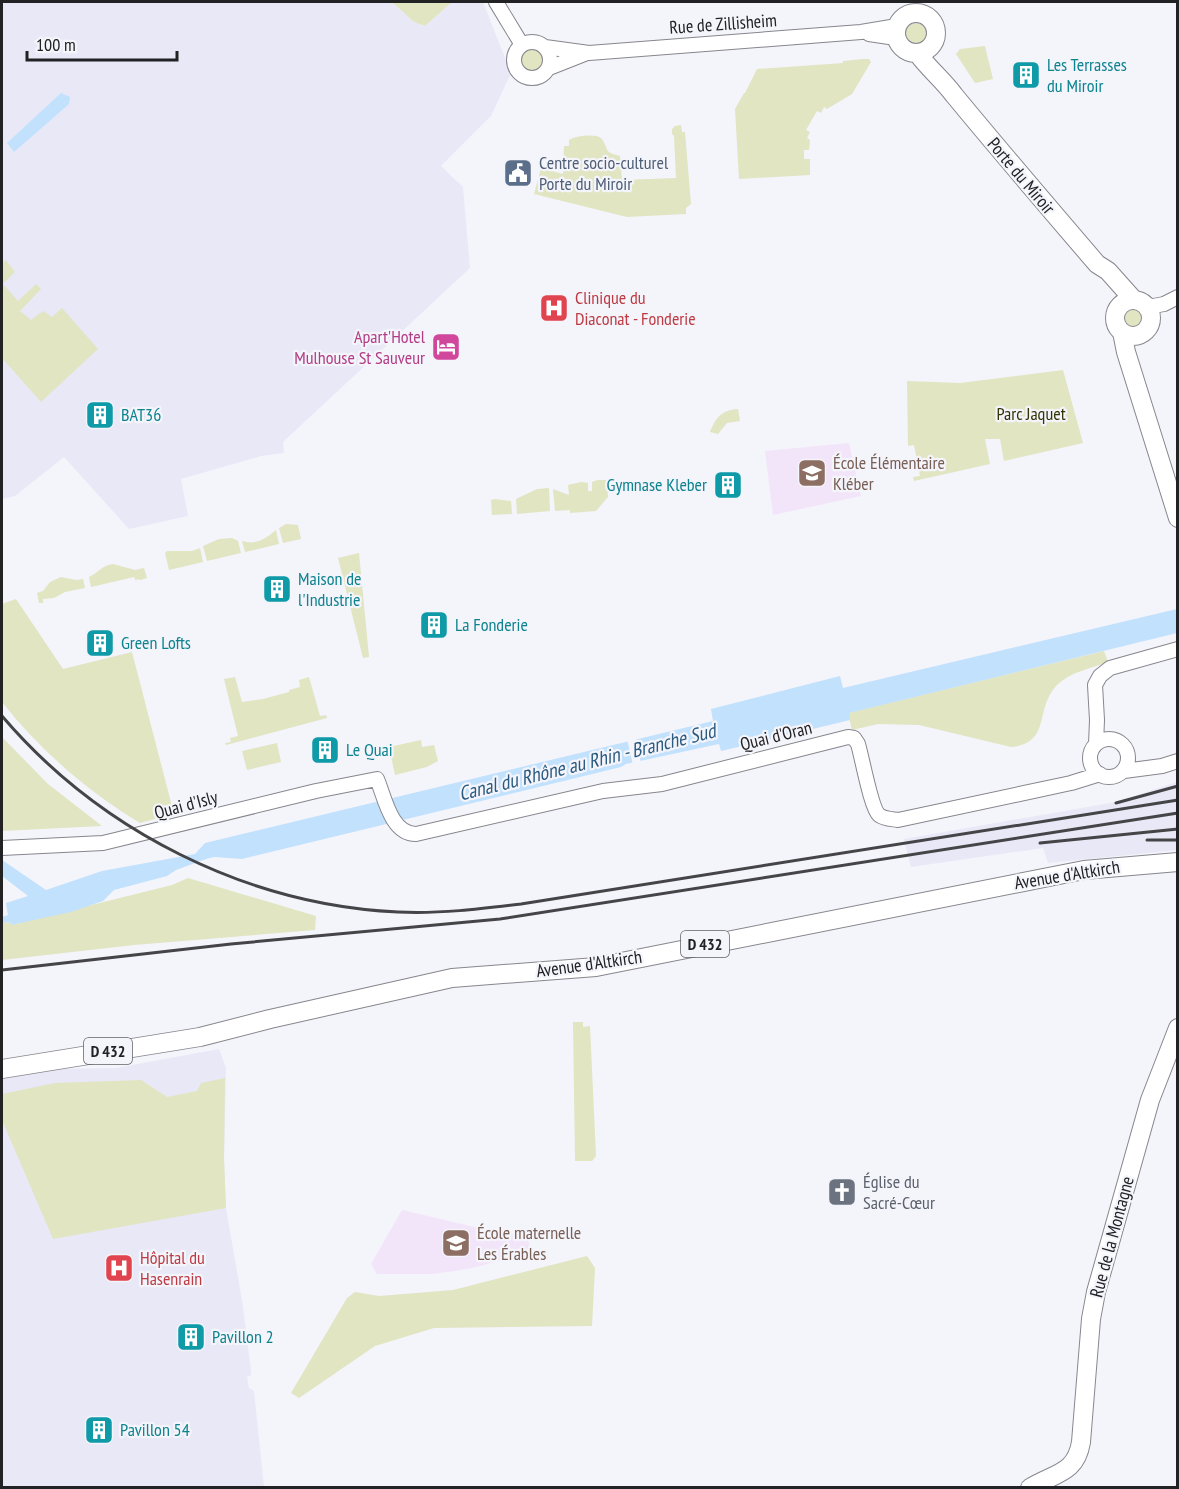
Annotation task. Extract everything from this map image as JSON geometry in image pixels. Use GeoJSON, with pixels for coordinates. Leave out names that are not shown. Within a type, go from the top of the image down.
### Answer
{"type":"FeatureCollection","features":[{"type":"Feature","properties":{"kind":"main road","name":"Porte du Miroir"},"geometry":{"type":"LineString","coordinates":[[904,16],[925,15],[935,26],[936,38],[925,50],[947,86],[1029,187],[1097,264],[1108,270],[1133,305]]}},
{"type":"Feature","properties":{"kind":"main road"},"geometry":{"type":"LineString","coordinates":[[904,16],[905,51],[925,50]]}},
{"type":"Feature","properties":{"kind":"main road"},"geometry":{"type":"LineString","coordinates":[[1131,365],[1143,333],[1150,324],[1151,313],[1133,305],[1115,319],[1122,332],[1126,352],[1178,518]]}},
{"type":"Feature","properties":{"kind":"main road"},"geometry":{"type":"LineString","coordinates":[[1122,332],[1132,336],[1143,333]]}},
{"type":"Feature","properties":{"kind":"main road","name":"Avenue d'Altkirch"},"geometry":{"type":"LineString","coordinates":[[2,1069],[200,1037],[270,1018],[453,978],[596,967],[1084,870],[1178,862]]}},
{"type":"Feature","properties":{"kind":"main road","name":"Rue de la Montagne"},"geometry":{"type":"LineString","coordinates":[[1030,1488],[1066,1470],[1079,1454],[1082,1442],[1091,1319],[1096,1293],[1150,1100],[1178,1028]]}},
{"type":"Feature","properties":{"kind":"street"},"geometry":{"type":"LineString","coordinates":[[496,2],[522,45]]}},
{"type":"Feature","properties":{"kind":"street","name":"Rue de Zillisheim"},"geometry":{"type":"LineString","coordinates":[[545,47],[589,53],[861,33],[904,16]]}},
{"type":"Feature","properties":{"kind":"street"},"geometry":{"type":"LineString","coordinates":[[534,42],[545,47],[550,57],[549,68],[538,77],[532,78],[520,73],[516,67],[515,55],[522,45],[534,42]]}},
{"type":"Feature","properties":{"kind":"street","name":"Rue de Zillisheim"},"geometry":{"type":"LineString","coordinates":[[549,68],[589,53]]}},
{"type":"Feature","properties":{"kind":"street"},"geometry":{"type":"LineString","coordinates":[[1133,305],[1164,304],[1178,297]]}},
{"type":"Feature","properties":{"kind":"street"},"geometry":{"type":"LineString","coordinates":[[1178,649],[1110,668],[1100,676],[1095,685],[1096,744],[1091,753],[1096,769],[1112,777],[1124,771],[1178,761]]}},
{"type":"Feature","properties":{"kind":"street"},"geometry":{"type":"LineString","coordinates":[[1097,720],[1112,739],[1124,745],[1128,757],[1124,771]]}},
{"type":"Feature","properties":{"kind":"street","name":"Quai d'Oran"},"geometry":{"type":"LineString","coordinates":[[400,829],[416,834],[603,791],[662,784],[848,738],[854,738],[858,744],[878,814],[898,820],[1071,783],[1096,769]]}},
{"type":"Feature","properties":{"kind":"street"},"geometry":{"type":"LineString","coordinates":[[1096,744],[1112,739]]}},
{"type":"Feature","properties":{"kind":"street"},"geometry":{"type":"LineString","coordinates":[[1128,757],[1147,768]]}},
{"type":"Feature","properties":{"kind":"street","name":"Quai d'Isly"},"geometry":{"type":"LineString","coordinates":[[2,848],[103,843],[316,791],[377,779],[400,829]]}},
{"type":"Feature","properties":{"kind":"shaded area"},"geometry":{"type":"Polygon","coordinates":[[[2,2],[392,2],[414,22],[425,26],[452,2],[483,2],[511,73],[491,116],[441,166],[463,187],[470,268],[283,442],[284,453],[261,456],[181,479],[188,516],[129,529],[64,457],[15,496],[2,499],[2,2]]]}},
{"type":"Feature","properties":{"kind":"shaded area","name":"École Élémentaire Kléber"},"geometry":{"type":"Polygon","coordinates":[[[849,443],[861,496],[773,515],[765,451],[849,443]]]}},
{"type":"Feature","properties":{"kind":"shaded area"},"geometry":{"type":"Polygon","coordinates":[[[1177,782],[1177,850],[1048,863],[1043,848],[911,867],[904,839],[1116,802],[1177,782]]]}},
{"type":"Feature","properties":{"kind":"shaded area","name":"Hôpital du Hasenrain"},"geometry":{"type":"Polygon","coordinates":[[[219,1049],[226,1068],[224,1159],[226,1208],[243,1306],[251,1371],[251,1375],[247,1377],[249,1388],[254,1391],[264,1487],[2,1488],[2,1079],[55,1069],[116,1068],[219,1049]]]}},
{"type":"Feature","properties":{"kind":"shaded area","name":"École maternelle Les Érables"},"geometry":{"type":"Polygon","coordinates":[[[402,1210],[500,1233],[527,1235],[531,1251],[456,1271],[431,1274],[377,1274],[371,1264],[402,1210]]]}},
{"type":"Feature","properties":{"kind":"green space"},"geometry":{"type":"Polygon","coordinates":[[[392,2],[452,2],[425,26],[414,22],[392,2]]]}},
{"type":"Feature","properties":{"kind":"green space"},"geometry":{"type":"Polygon","coordinates":[[[916,23],[924,26],[927,34],[924,42],[916,45],[908,42],[905,34],[908,26],[916,23]]]}},
{"type":"Feature","properties":{"kind":"green space"},"geometry":{"type":"Polygon","coordinates":[[[985,46],[993,79],[975,83],[956,54],[960,49],[985,46]]]}},
{"type":"Feature","properties":{"kind":"green space"},"geometry":{"type":"Polygon","coordinates":[[[533,48],[541,52],[545,60],[541,68],[533,72],[525,68],[521,60],[525,52],[533,48]]]}},
{"type":"Feature","properties":{"kind":"green space"},"geometry":{"type":"Polygon","coordinates":[[[869,59],[871,62],[852,94],[827,109],[824,107],[821,113],[817,111],[806,130],[810,132],[807,138],[810,140],[809,150],[804,150],[804,159],[810,159],[810,175],[739,179],[735,109],[757,69],[843,63],[843,61],[869,59]]]}},
{"type":"Feature","properties":{"kind":"green space"},"geometry":{"type":"Polygon","coordinates":[[[681,125],[682,132],[685,132],[691,204],[686,208],[686,214],[627,217],[534,194],[541,168],[563,174],[564,146],[569,146],[569,140],[585,136],[598,136],[608,151],[620,156],[622,180],[676,178],[672,129],[681,125]]]}},
{"type":"Feature","properties":{"kind":"green space"},"geometry":{"type":"Polygon","coordinates":[[[6,260],[15,272],[3,284],[18,301],[36,284],[41,289],[20,311],[31,320],[43,311],[52,317],[62,308],[98,349],[41,402],[2,358],[2,264],[6,260]]]}},
{"type":"Feature","properties":{"kind":"green space"},"geometry":{"type":"Polygon","coordinates":[[[1133,299],[1146,304],[1151,317],[1146,330],[1133,335],[1120,330],[1115,317],[1120,304],[1133,299]]]}},
{"type":"Feature","properties":{"kind":"green space","name":"Parc Jaquet"},"geometry":{"type":"Polygon","coordinates":[[[1063,370],[1083,443],[1004,461],[1000,439],[985,439],[990,464],[914,481],[913,477],[920,476],[914,445],[908,446],[907,381],[960,383],[1063,370]]]}},
{"type":"Feature","properties":{"kind":"green space"},"geometry":{"type":"Polygon","coordinates":[[[738,409],[740,421],[727,423],[718,434],[710,432],[720,415],[738,409]]]}},
{"type":"Feature","properties":{"kind":"green space"},"geometry":{"type":"Polygon","coordinates":[[[607,480],[608,497],[596,511],[570,513],[570,510],[555,511],[553,489],[569,495],[568,485],[581,482],[588,483],[588,491],[592,491],[592,482],[607,480]]]}},
{"type":"Feature","properties":{"kind":"green space"},"geometry":{"type":"Polygon","coordinates":[[[549,488],[550,511],[517,514],[516,499],[537,489],[549,488]]]}},
{"type":"Feature","properties":{"kind":"green space"},"geometry":{"type":"Polygon","coordinates":[[[491,500],[511,501],[512,514],[492,515],[491,500]]]}},
{"type":"Feature","properties":{"kind":"green space"},"geometry":{"type":"Polygon","coordinates":[[[286,524],[298,525],[301,539],[283,543],[279,528],[286,524]]]}},
{"type":"Feature","properties":{"kind":"green space"},"geometry":{"type":"Polygon","coordinates":[[[276,530],[279,544],[245,552],[242,541],[260,540],[276,530]]]}},
{"type":"Feature","properties":{"kind":"green space"},"geometry":{"type":"Polygon","coordinates":[[[232,538],[238,541],[241,553],[207,561],[203,546],[219,539],[232,538]]]}},
{"type":"Feature","properties":{"kind":"green space"},"geometry":{"type":"Polygon","coordinates":[[[200,548],[203,562],[169,570],[165,553],[167,551],[192,551],[200,548]]]}},
{"type":"Feature","properties":{"kind":"green space"},"geometry":{"type":"Polygon","coordinates":[[[359,553],[369,657],[363,658],[338,558],[359,553]]]}},
{"type":"Feature","properties":{"kind":"green space"},"geometry":{"type":"Polygon","coordinates":[[[113,564],[135,570],[144,568],[147,578],[136,581],[134,577],[91,587],[89,577],[113,564]]]}},
{"type":"Feature","properties":{"kind":"green space"},"geometry":{"type":"Polygon","coordinates":[[[61,577],[83,579],[85,588],[65,592],[54,598],[43,599],[43,603],[39,603],[37,593],[43,591],[50,582],[61,577]]]}},
{"type":"Feature","properties":{"kind":"green space"},"geometry":{"type":"Polygon","coordinates":[[[16,599],[63,669],[132,652],[174,814],[140,823],[120,811],[48,753],[2,702],[2,604],[16,599]]]}},
{"type":"Feature","properties":{"kind":"green space"},"geometry":{"type":"Polygon","coordinates":[[[1104,651],[1108,662],[1075,674],[1057,685],[1050,694],[1038,732],[1024,744],[1011,747],[919,725],[878,724],[852,730],[848,713],[1104,651]]]}},
{"type":"Feature","properties":{"kind":"green space"},"geometry":{"type":"Polygon","coordinates":[[[235,677],[242,702],[289,692],[289,690],[300,687],[299,680],[309,677],[320,716],[326,715],[327,718],[226,745],[225,743],[231,742],[230,738],[238,736],[224,679],[235,677]]]}},
{"type":"Feature","properties":{"kind":"green space"},"geometry":{"type":"Polygon","coordinates":[[[2,737],[48,784],[102,826],[2,831],[2,737]]]}},
{"type":"Feature","properties":{"kind":"green space"},"geometry":{"type":"Polygon","coordinates":[[[421,740],[422,747],[434,745],[438,761],[427,767],[395,775],[389,747],[421,740]]]}},
{"type":"Feature","properties":{"kind":"green space"},"geometry":{"type":"Polygon","coordinates":[[[277,743],[281,762],[247,770],[242,751],[277,743]]]}},
{"type":"Feature","properties":{"kind":"green space"},"geometry":{"type":"Polygon","coordinates":[[[188,878],[316,916],[315,930],[134,945],[2,960],[2,923],[10,922],[11,925],[172,885],[188,878]]]}},
{"type":"Feature","properties":{"kind":"green space"},"geometry":{"type":"Polygon","coordinates":[[[573,1022],[583,1022],[583,1027],[590,1026],[596,1156],[592,1161],[575,1161],[573,1022]]]}},
{"type":"Feature","properties":{"kind":"green space"},"geometry":{"type":"Polygon","coordinates":[[[225,1078],[226,1208],[53,1239],[2,1120],[2,1094],[55,1083],[141,1080],[167,1097],[197,1091],[201,1083],[225,1078]]]}},
{"type":"Feature","properties":{"kind":"green space"},"geometry":{"type":"Polygon","coordinates":[[[587,1256],[595,1268],[592,1326],[434,1328],[375,1346],[299,1398],[291,1393],[347,1298],[355,1292],[379,1296],[453,1290],[587,1256]]]}},
{"type":"Feature","properties":{"kind":"water"},"geometry":{"type":"Polygon","coordinates":[[[61,93],[70,97],[69,104],[14,152],[7,143],[61,93]]]}},
{"type":"Feature","properties":{"kind":"water","name":"Canal du Rhône au Rhin - Branche Sud"},"geometry":{"type":"Polygon","coordinates":[[[1177,609],[1177,633],[849,713],[850,720],[721,751],[719,744],[626,764],[242,859],[214,857],[176,870],[167,876],[114,890],[103,901],[71,912],[11,925],[10,922],[2,923],[2,917],[8,915],[6,903],[28,896],[2,876],[2,860],[46,890],[102,871],[195,854],[205,843],[713,721],[711,709],[840,676],[843,688],[1177,609]]]}},
{"type":"Feature","properties":{"kind":"pier"},"geometry":{"type":"Polygon","coordinates":[[[636,737],[641,764],[633,765],[627,739],[636,737]]]}},
{"type":"Feature","properties":{"kind":"railway"},"geometry":{"type":"LineString","coordinates":[[2,716],[41,757],[84,794],[131,827],[180,855],[232,877],[286,895],[342,906],[398,912],[444,912],[521,904],[1178,800]]}},
{"type":"Feature","properties":{"kind":"railway"},"geometry":{"type":"LineString","coordinates":[[1116,803],[1178,786]]}},
{"type":"Feature","properties":{"kind":"railway"},"geometry":{"type":"LineString","coordinates":[[2,970],[231,944],[500,919],[1178,813]]}},
{"type":"Feature","properties":{"kind":"railway"},"geometry":{"type":"LineString","coordinates":[[1040,843],[1178,829]]}},
{"type":"Feature","properties":{"kind":"railway"},"geometry":{"type":"LineString","coordinates":[[1147,840],[1178,840]]}},
{"type":"Feature","properties":{"kind":"place","name":"Les Terrasses du Miroir"},"geometry":{"type":"Point","coordinates":[1026,75]}},
{"type":"Feature","properties":{"kind":"place","name":"Centre socio-culturel Porte du Miroir"},"geometry":{"type":"Point","coordinates":[518,173]}},
{"type":"Feature","properties":{"kind":"place","name":"Clinique du Diaconat - Fonderie"},"geometry":{"type":"Point","coordinates":[554,308]}},
{"type":"Feature","properties":{"kind":"place","name":"Apart'Hotel Mulhouse St Sauveur"},"geometry":{"type":"Point","coordinates":[446,347]}},
{"type":"Feature","properties":{"kind":"place","name":"BAT36"},"geometry":{"type":"Point","coordinates":[100,415]}},
{"type":"Feature","properties":{"kind":"place","name":"École Élémentaire Kléber"},"geometry":{"type":"Point","coordinates":[812,473]}},
{"type":"Feature","properties":{"kind":"place","name":"Gymnase Kleber"},"geometry":{"type":"Point","coordinates":[728,485]}},
{"type":"Feature","properties":{"kind":"place","name":"Maison de l'Industrie"},"geometry":{"type":"Point","coordinates":[277,589]}},
{"type":"Feature","properties":{"kind":"place","name":"La Fonderie"},"geometry":{"type":"Point","coordinates":[434,625]}},
{"type":"Feature","properties":{"kind":"place","name":"Green Lofts"},"geometry":{"type":"Point","coordinates":[100,643]}},
{"type":"Feature","properties":{"kind":"place","name":"Le Quai"},"geometry":{"type":"Point","coordinates":[325,750]}},
{"type":"Feature","properties":{"kind":"place","name":"Église du Sacré-Cœur"},"geometry":{"type":"Point","coordinates":[842,1192]}},
{"type":"Feature","properties":{"kind":"place","name":"École maternelle Les Érables"},"geometry":{"type":"Point","coordinates":[456,1243]}},
{"type":"Feature","properties":{"kind":"place","name":"Hôpital du Hasenrain"},"geometry":{"type":"Point","coordinates":[119,1268]}},
{"type":"Feature","properties":{"kind":"place","name":"Pavillon 2"},"geometry":{"type":"Point","coordinates":[191,1337]}},
{"type":"Feature","properties":{"kind":"place","name":"Pavillon 54"},"geometry":{"type":"Point","coordinates":[99,1430]}}]}
